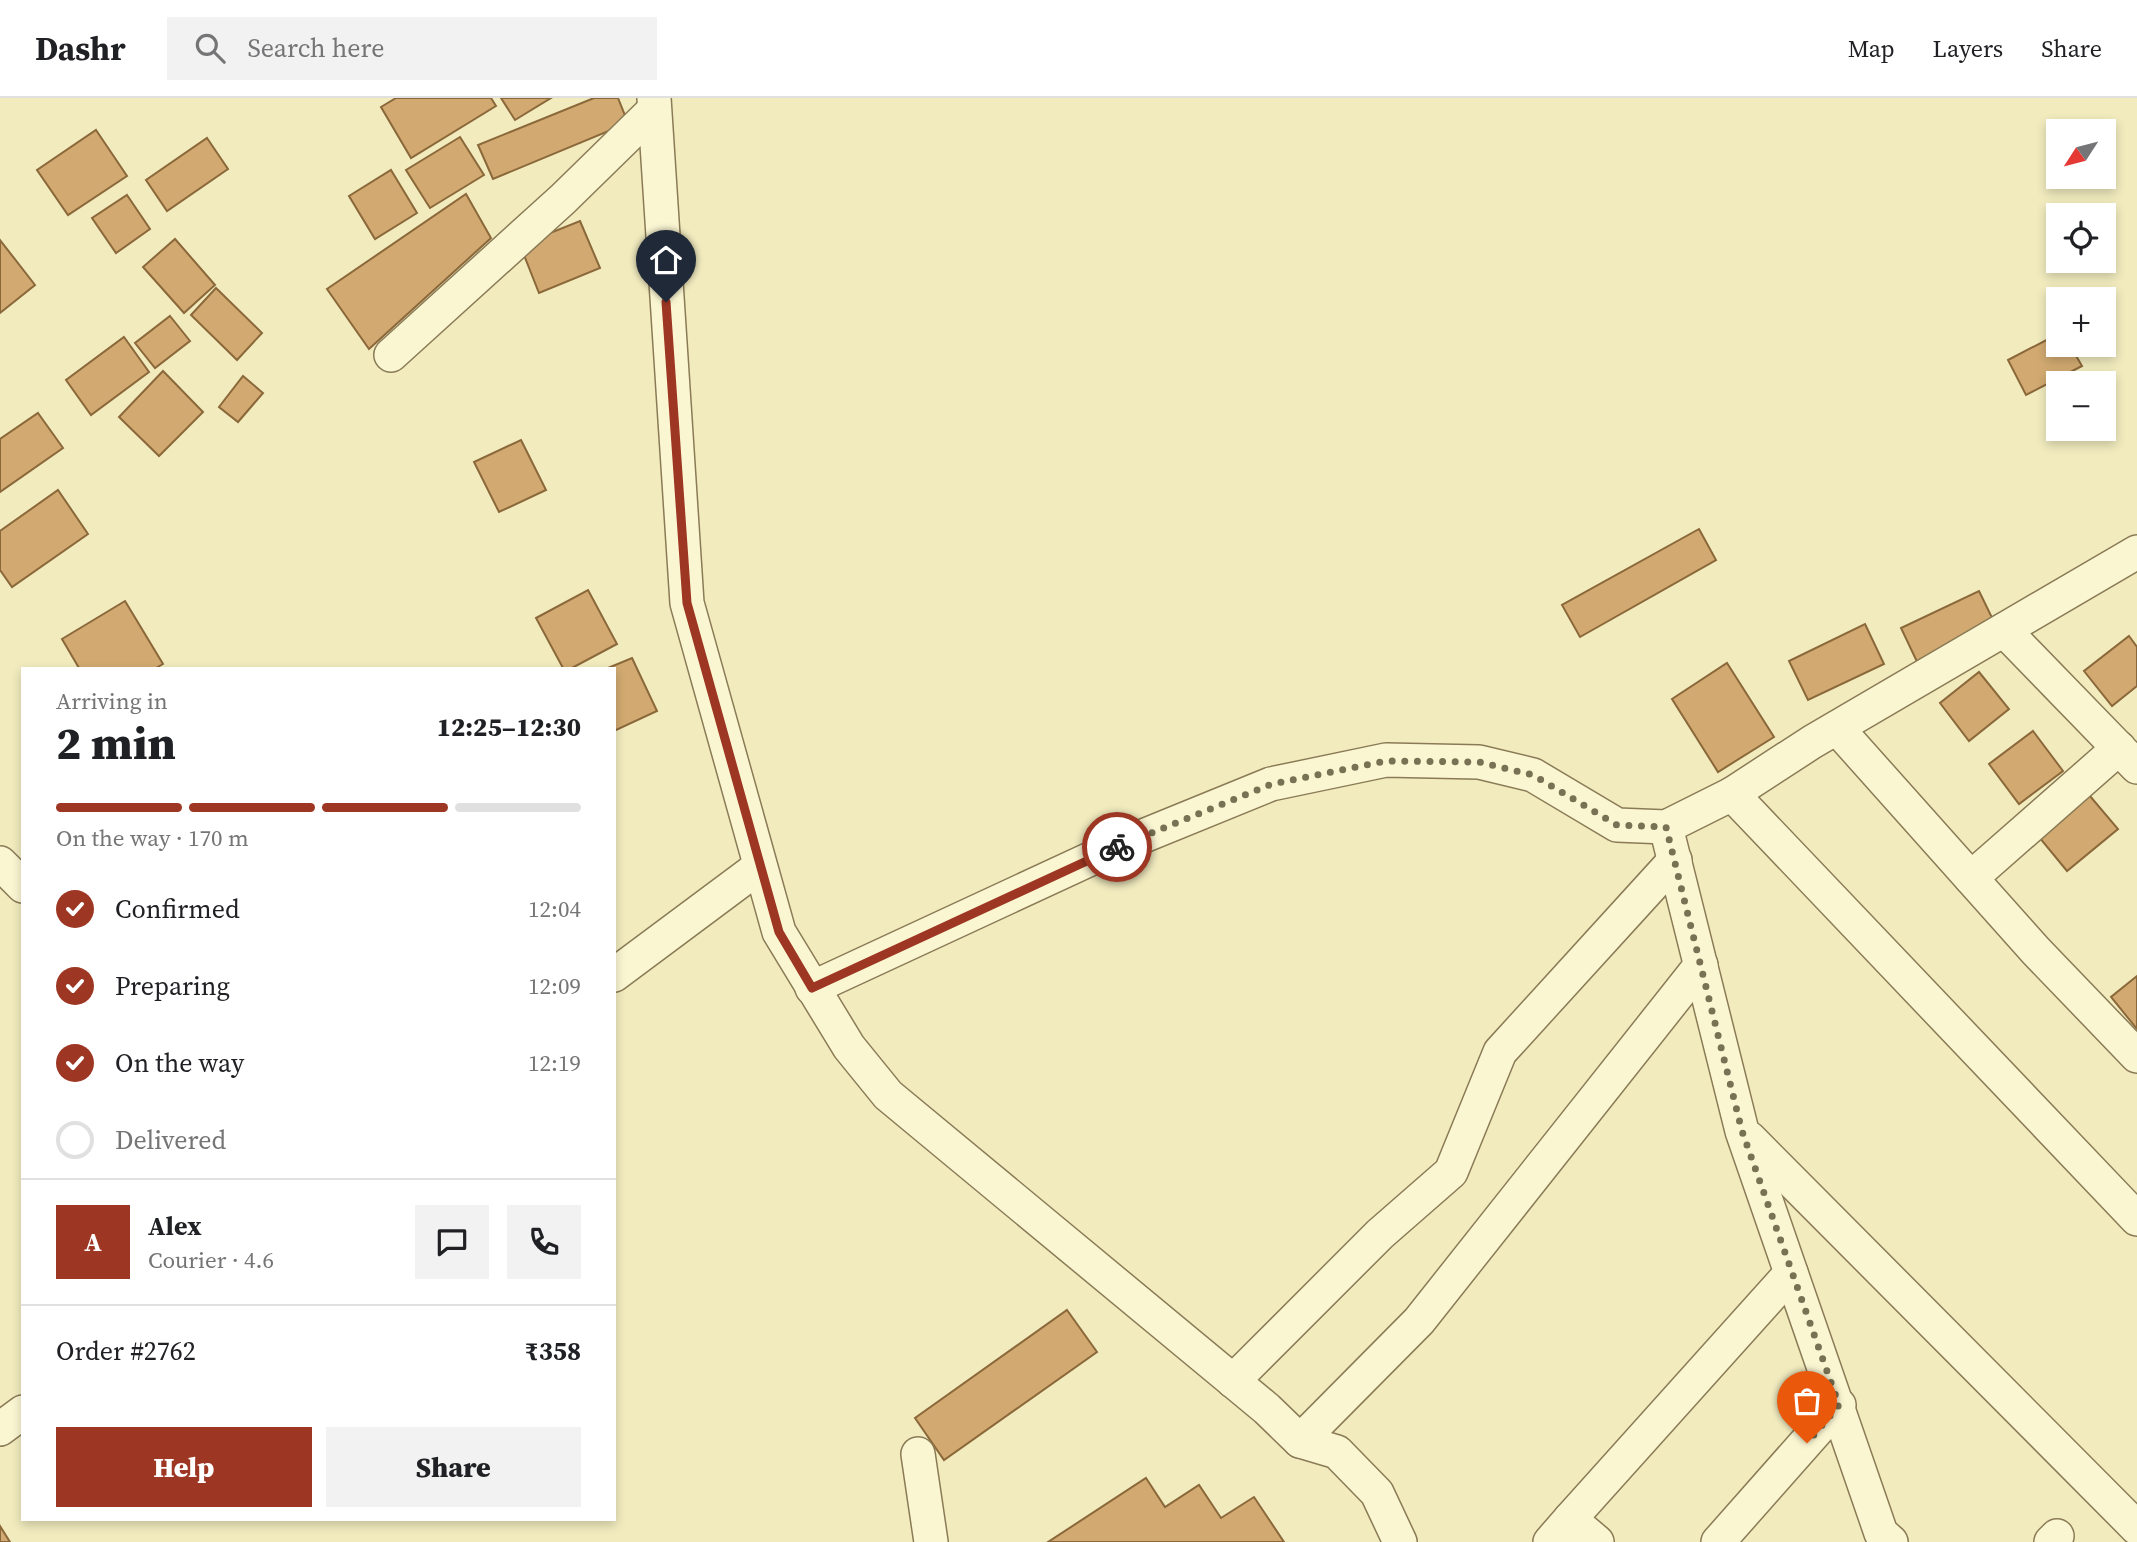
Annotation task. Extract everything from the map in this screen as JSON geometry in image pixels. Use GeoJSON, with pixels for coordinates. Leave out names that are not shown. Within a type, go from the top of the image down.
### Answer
{"type":"FeatureCollection","features":[{"type":"Feature","properties":{"kind":"street"},"geometry":{"type":"LineString","coordinates":[[391,355],[563,199],[654,104]]}},
{"type":"Feature","properties":{"kind":"street"},"geometry":{"type":"LineString","coordinates":[[654,104],[687,603],[779,932],[849,1047],[888,1095],[1234,1381],[1300,1441],[1337,1452],[1377,1493],[1400,1542]]}},
{"type":"Feature","properties":{"kind":"street"},"geometry":{"type":"LineString","coordinates":[[812,988],[1114,848],[1272,784],[1386,761],[1479,762],[1533,775],[1617,825],[1666,827],[1732,794],[1837,728],[2137,552]]}},
{"type":"Feature","properties":{"kind":"street"},"geometry":{"type":"LineString","coordinates":[[1971,878],[2128,757],[2004,630]]}},
{"type":"Feature","properties":{"kind":"street"},"geometry":{"type":"LineString","coordinates":[[1837,728],[1971,878],[2137,1056]]}},
{"type":"Feature","properties":{"kind":"street"},"geometry":{"type":"LineString","coordinates":[[1732,794],[2137,1219]]}},
{"type":"Feature","properties":{"kind":"street"},"geometry":{"type":"LineString","coordinates":[[1666,827],[1742,1131],[1839,1405],[1882,1540]]}},
{"type":"Feature","properties":{"kind":"street"},"geometry":{"type":"LineString","coordinates":[[1234,1381],[1380,1234],[1451,1172],[1500,1052],[1675,860]]}},
{"type":"Feature","properties":{"kind":"street"},"geometry":{"type":"LineString","coordinates":[[0,863],[21,884]]}},
{"type":"Feature","properties":{"kind":"street"},"geometry":{"type":"LineString","coordinates":[[616,974],[759,867]]}},
{"type":"Feature","properties":{"kind":"street"},"geometry":{"type":"LineString","coordinates":[[1300,1441],[1419,1321],[1701,965]]}},
{"type":"Feature","properties":{"kind":"street"},"geometry":{"type":"LineString","coordinates":[[1742,1131],[2137,1528]]}},
{"type":"Feature","properties":{"kind":"street"},"geometry":{"type":"LineString","coordinates":[[1598,1542],[1560,1531],[1791,1273]]}},
{"type":"Feature","properties":{"kind":"street"},"geometry":{"type":"LineString","coordinates":[[1718,1542],[1839,1405]]}},
{"type":"Feature","properties":{"kind":"street"},"geometry":{"type":"LineString","coordinates":[[0,1429],[21,1413]]}},
{"type":"Feature","properties":{"kind":"street"},"geometry":{"type":"LineString","coordinates":[[918,1454],[931,1542]]}},
{"type":"Feature","properties":{"kind":"building"},"geometry":{"type":"Polygon","coordinates":[[[396,98],[491,98],[496,106],[411,158],[381,107],[396,98]]]}},
{"type":"Feature","properties":{"kind":"building"},"geometry":{"type":"Polygon","coordinates":[[[501,98],[551,98],[515,120],[501,98]]]}},
{"type":"Feature","properties":{"kind":"building"},"geometry":{"type":"Polygon","coordinates":[[[594,98],[618,98],[628,123],[493,179],[478,145],[594,98]]]}},
{"type":"Feature","properties":{"kind":"building"},"geometry":{"type":"Polygon","coordinates":[[[96,130],[127,176],[68,215],[37,170],[96,130]]]}},
{"type":"Feature","properties":{"kind":"building"},"geometry":{"type":"Polygon","coordinates":[[[460,137],[484,175],[430,208],[406,170],[460,137]]]}},
{"type":"Feature","properties":{"kind":"building"},"geometry":{"type":"Polygon","coordinates":[[[207,138],[228,169],[167,211],[146,180],[207,138]]]}},
{"type":"Feature","properties":{"kind":"building"},"geometry":{"type":"Polygon","coordinates":[[[391,170],[417,213],[375,239],[349,196],[391,170]]]}},
{"type":"Feature","properties":{"kind":"building"},"geometry":{"type":"Polygon","coordinates":[[[466,194],[491,238],[369,349],[327,289],[466,194]]]}},
{"type":"Feature","properties":{"kind":"building"},"geometry":{"type":"Polygon","coordinates":[[[127,195],[150,229],[116,253],[92,218],[127,195]]]}},
{"type":"Feature","properties":{"kind":"building"},"geometry":{"type":"Polygon","coordinates":[[[580,221],[600,268],[539,293],[520,245],[580,221]]]}},
{"type":"Feature","properties":{"kind":"building"},"geometry":{"type":"Polygon","coordinates":[[[175,239],[215,285],[184,313],[143,267],[175,239]]]}},
{"type":"Feature","properties":{"kind":"building"},"geometry":{"type":"Polygon","coordinates":[[[0,240],[35,285],[0,313],[0,240]]]}},
{"type":"Feature","properties":{"kind":"building"},"geometry":{"type":"Polygon","coordinates":[[[216,288],[262,333],[237,360],[191,315],[216,288]]]}},
{"type":"Feature","properties":{"kind":"building"},"geometry":{"type":"Polygon","coordinates":[[[170,316],[190,341],[155,368],[135,343],[170,316]]]}},
{"type":"Feature","properties":{"kind":"building"},"geometry":{"type":"Polygon","coordinates":[[[124,337],[149,372],[91,415],[66,380],[124,337]]]}},
{"type":"Feature","properties":{"kind":"building"},"geometry":{"type":"Polygon","coordinates":[[[2046,340],[2046,357],[2077,357],[2082,366],[2072,371],[2046,371],[2046,385],[2026,395],[2008,360],[2046,340]]]}},
{"type":"Feature","properties":{"kind":"building"},"geometry":{"type":"Polygon","coordinates":[[[163,371],[203,412],[159,456],[119,417],[163,371]]]}},
{"type":"Feature","properties":{"kind":"building"},"geometry":{"type":"Polygon","coordinates":[[[243,376],[263,393],[238,422],[219,407],[243,376]]]}},
{"type":"Feature","properties":{"kind":"building"},"geometry":{"type":"Polygon","coordinates":[[[38,413],[63,448],[0,492],[0,439],[38,413]]]}},
{"type":"Feature","properties":{"kind":"building"},"geometry":{"type":"Polygon","coordinates":[[[521,440],[546,490],[499,512],[474,462],[521,440]]]}},
{"type":"Feature","properties":{"kind":"building"},"geometry":{"type":"Polygon","coordinates":[[[58,490],[88,534],[12,587],[0,570],[0,531],[58,490]]]}},
{"type":"Feature","properties":{"kind":"building"},"geometry":{"type":"Polygon","coordinates":[[[1699,529],[1716,560],[1580,637],[1562,605],[1699,529]]]}},
{"type":"Feature","properties":{"kind":"building"},"geometry":{"type":"Polygon","coordinates":[[[588,590],[617,644],[574,667],[562,667],[536,618],[588,590]]]}},
{"type":"Feature","properties":{"kind":"building"},"geometry":{"type":"Polygon","coordinates":[[[1979,591],[1997,628],[1919,666],[1901,628],[1979,591]]]}},
{"type":"Feature","properties":{"kind":"building"},"geometry":{"type":"Polygon","coordinates":[[[125,601],[163,664],[158,667],[78,667],[62,639],[125,601]]]}},
{"type":"Feature","properties":{"kind":"building"},"geometry":{"type":"Polygon","coordinates":[[[1865,624],[1884,664],[1808,700],[1789,661],[1865,624]]]}},
{"type":"Feature","properties":{"kind":"building"},"geometry":{"type":"Polygon","coordinates":[[[2129,636],[2137,647],[2137,686],[2112,706],[2084,671],[2129,636]]]}},
{"type":"Feature","properties":{"kind":"building"},"geometry":{"type":"Polygon","coordinates":[[[632,658],[657,711],[616,730],[616,667],[610,667],[632,658]]]}},
{"type":"Feature","properties":{"kind":"building"},"geometry":{"type":"Polygon","coordinates":[[[1727,663],[1774,737],[1718,772],[1672,699],[1727,663]]]}},
{"type":"Feature","properties":{"kind":"building"},"geometry":{"type":"Polygon","coordinates":[[[1979,672],[2009,709],[1969,741],[1940,703],[1979,672]]]}},
{"type":"Feature","properties":{"kind":"building"},"geometry":{"type":"Polygon","coordinates":[[[2033,731],[2063,771],[2019,804],[1989,764],[2033,731]]]}},
{"type":"Feature","properties":{"kind":"building"},"geometry":{"type":"Polygon","coordinates":[[[2084,789],[2118,829],[2067,871],[2034,831],[2084,789]]]}},
{"type":"Feature","properties":{"kind":"building"},"geometry":{"type":"Polygon","coordinates":[[[2137,976],[2137,1029],[2111,997],[2137,976]]]}},
{"type":"Feature","properties":{"kind":"building"},"geometry":{"type":"Polygon","coordinates":[[[1067,1310],[1097,1352],[944,1460],[915,1418],[1067,1310]]]}},
{"type":"Feature","properties":{"kind":"building"},"geometry":{"type":"Polygon","coordinates":[[[1146,1478],[1165,1507],[1199,1485],[1221,1518],[1254,1497],[1284,1542],[1048,1542],[1146,1478]]]}},
{"type":"Feature","properties":{"kind":"building"},"geometry":{"type":"Polygon","coordinates":[[[0,1526],[10,1542],[0,1542],[0,1526]]]}},
{"type":"Feature","properties":{"kind":"way so far"},"geometry":{"type":"LineString","coordinates":[[1117,847],[1272,784],[1386,761],[1479,762],[1533,775],[1617,825],[1666,827],[1742,1131],[1839,1405],[1807,1443]]}},
{"type":"Feature","properties":{"kind":"route"},"geometry":{"type":"LineString","coordinates":[[666,302],[687,603],[779,932],[812,988],[1117,847]]}}]}
